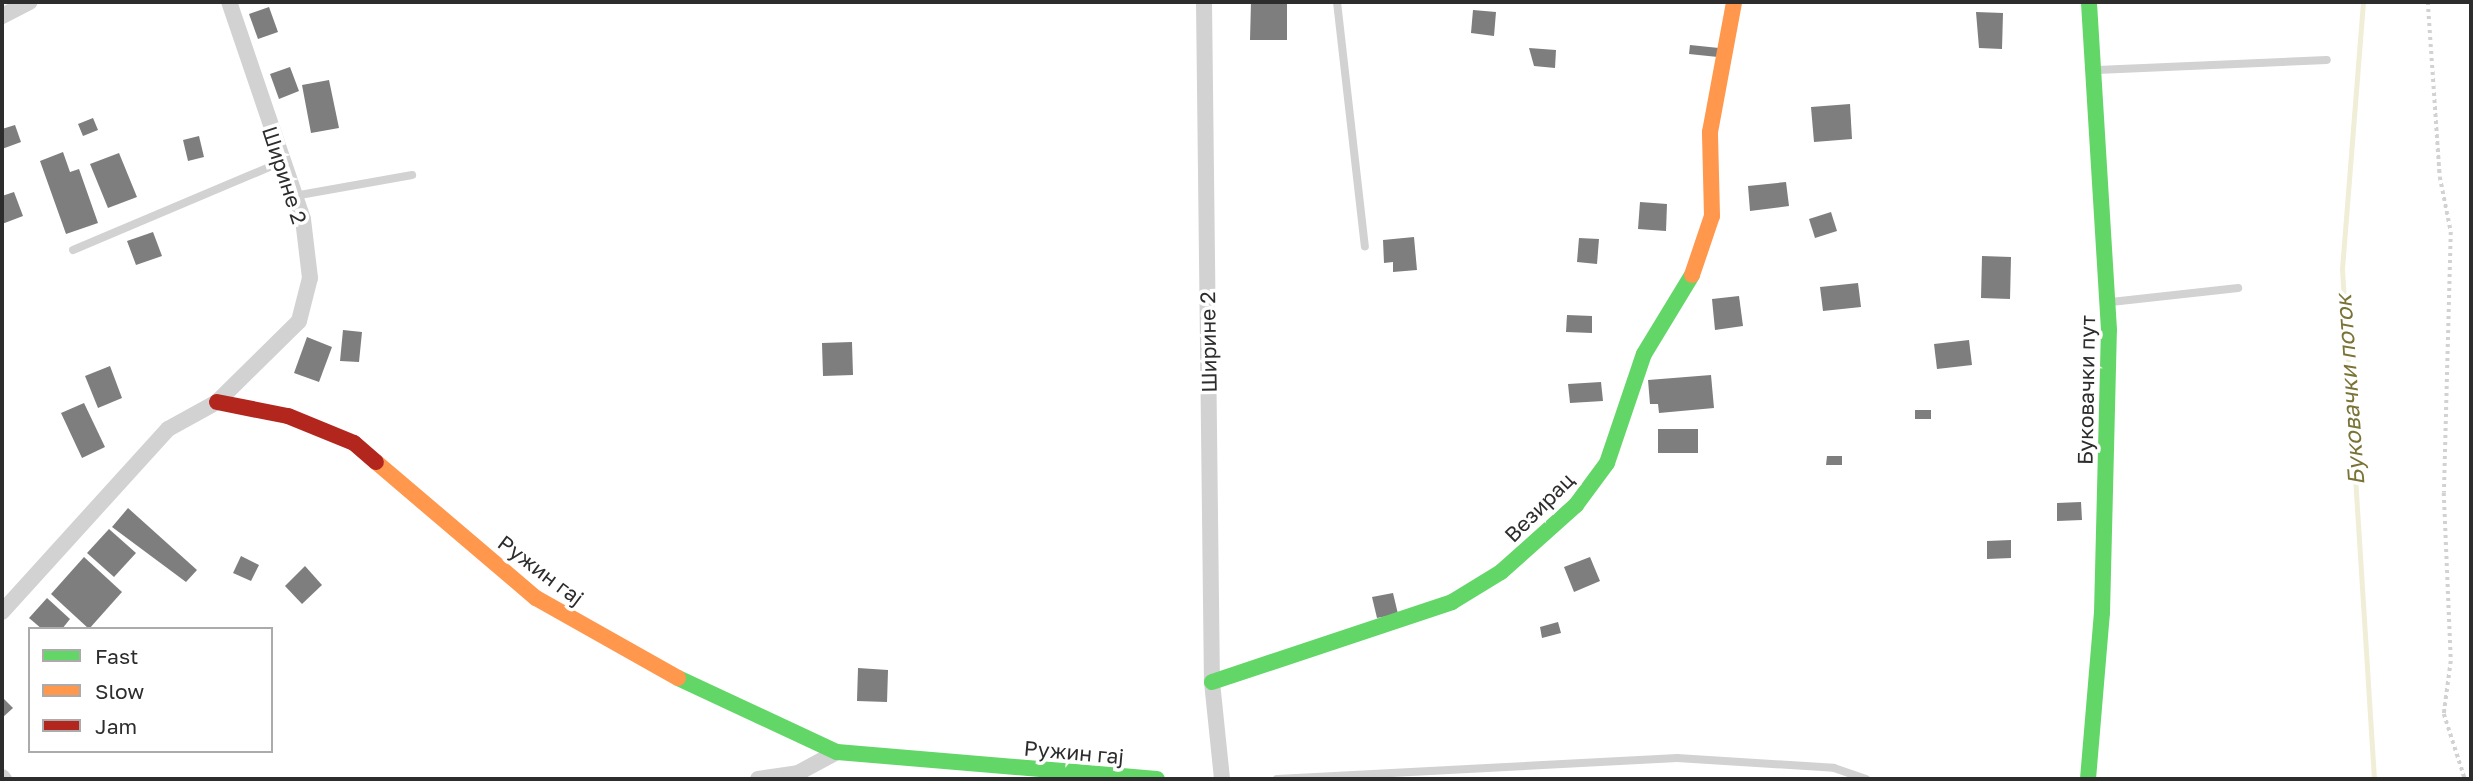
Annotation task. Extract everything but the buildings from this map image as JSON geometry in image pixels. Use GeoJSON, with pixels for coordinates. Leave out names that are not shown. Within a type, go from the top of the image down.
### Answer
{"type":"FeatureCollection","features":[{"type":"Feature","properties":{"kind":"street"},"geometry":{"type":"LineString","coordinates":[[2,16],[30,2]]}},
{"type":"Feature","properties":{"kind":"street","name":"Ширине 2"},"geometry":{"type":"LineString","coordinates":[[217,402],[299,321],[310,278],[294,196],[229,2]]}},
{"type":"Feature","properties":{"kind":"street","name":"Ширине 2"},"geometry":{"type":"LineString","coordinates":[[1204,2],[1212,682]]}},
{"type":"Feature","properties":{"kind":"street","name":"Везирац"},"geometry":{"type":"LineString","coordinates":[[1212,682],[1452,602],[1501,572],[1576,505],[1607,463],[1644,354],[1690,282],[1712,216],[1710,132],[1734,2]]}},
{"type":"Feature","properties":{"kind":"street","name":"Буковачки пут"},"geometry":{"type":"LineString","coordinates":[[2088,779],[2102,613],[2108,302],[2089,2]]}},
{"type":"Feature","properties":{"kind":"street"},"geometry":{"type":"LineString","coordinates":[[2,612],[168,429],[217,402]]}},
{"type":"Feature","properties":{"kind":"street","name":"Ружин гај"},"geometry":{"type":"LineString","coordinates":[[217,402],[288,416],[354,443],[536,598],[625,654],[837,752],[1157,779]]}},
{"type":"Feature","properties":{"kind":"street"},"geometry":{"type":"LineString","coordinates":[[1212,682],[1222,779]]}},
{"type":"Feature","properties":{"kind":"street"},"geometry":{"type":"LineString","coordinates":[[758,779],[798,773],[837,752]]}},
{"type":"Feature","properties":{"kind":"lane"},"geometry":{"type":"LineString","coordinates":[[1337,2],[1365,246]]}},
{"type":"Feature","properties":{"kind":"lane"},"geometry":{"type":"LineString","coordinates":[[2094,70],[2327,60]]}},
{"type":"Feature","properties":{"kind":"lane"},"geometry":{"type":"LineString","coordinates":[[73,250],[281,162]]}},
{"type":"Feature","properties":{"kind":"lane"},"geometry":{"type":"LineString","coordinates":[[294,196],[412,176]]}},
{"type":"Feature","properties":{"kind":"lane"},"geometry":{"type":"LineString","coordinates":[[2108,302],[2238,288]]}},
{"type":"Feature","properties":{"kind":"lane"},"geometry":{"type":"LineString","coordinates":[[1277,779],[1676,758],[1834,768],[1866,779]]}},
{"type":"Feature","properties":{"kind":"path"},"geometry":{"type":"LineString","coordinates":[[2428,2],[2440,177],[2452,232],[2444,493],[2451,661],[2444,714],[2465,779]]}},
{"type":"Feature","properties":{"kind":"waterway","name":"Буковачки поток"},"geometry":{"type":"LineString","coordinates":[[2363,2],[2342,269],[2374,779]]}},
{"type":"Feature","properties":{"kind":"traffic: fast"},"geometry":{"type":"LineString","coordinates":[[2088,779],[2102,613],[2109,330],[2089,2]]}},
{"type":"Feature","properties":{"kind":"traffic: fast"},"geometry":{"type":"LineString","coordinates":[[1212,682],[1452,602],[1501,572],[1576,505],[1607,463],[1644,354],[1692,275]]}},
{"type":"Feature","properties":{"kind":"traffic: fast"},"geometry":{"type":"LineString","coordinates":[[678,678],[837,752],[1157,779]]}},
{"type":"Feature","properties":{"kind":"traffic: slow"},"geometry":{"type":"LineString","coordinates":[[1692,275],[1712,216],[1710,132],[1734,2]]}},
{"type":"Feature","properties":{"kind":"traffic: slow"},"geometry":{"type":"LineString","coordinates":[[376,462],[536,598],[678,678]]}},
{"type":"Feature","properties":{"kind":"traffic: jam"},"geometry":{"type":"LineString","coordinates":[[217,402],[288,416],[354,443],[376,462]]}}]}
